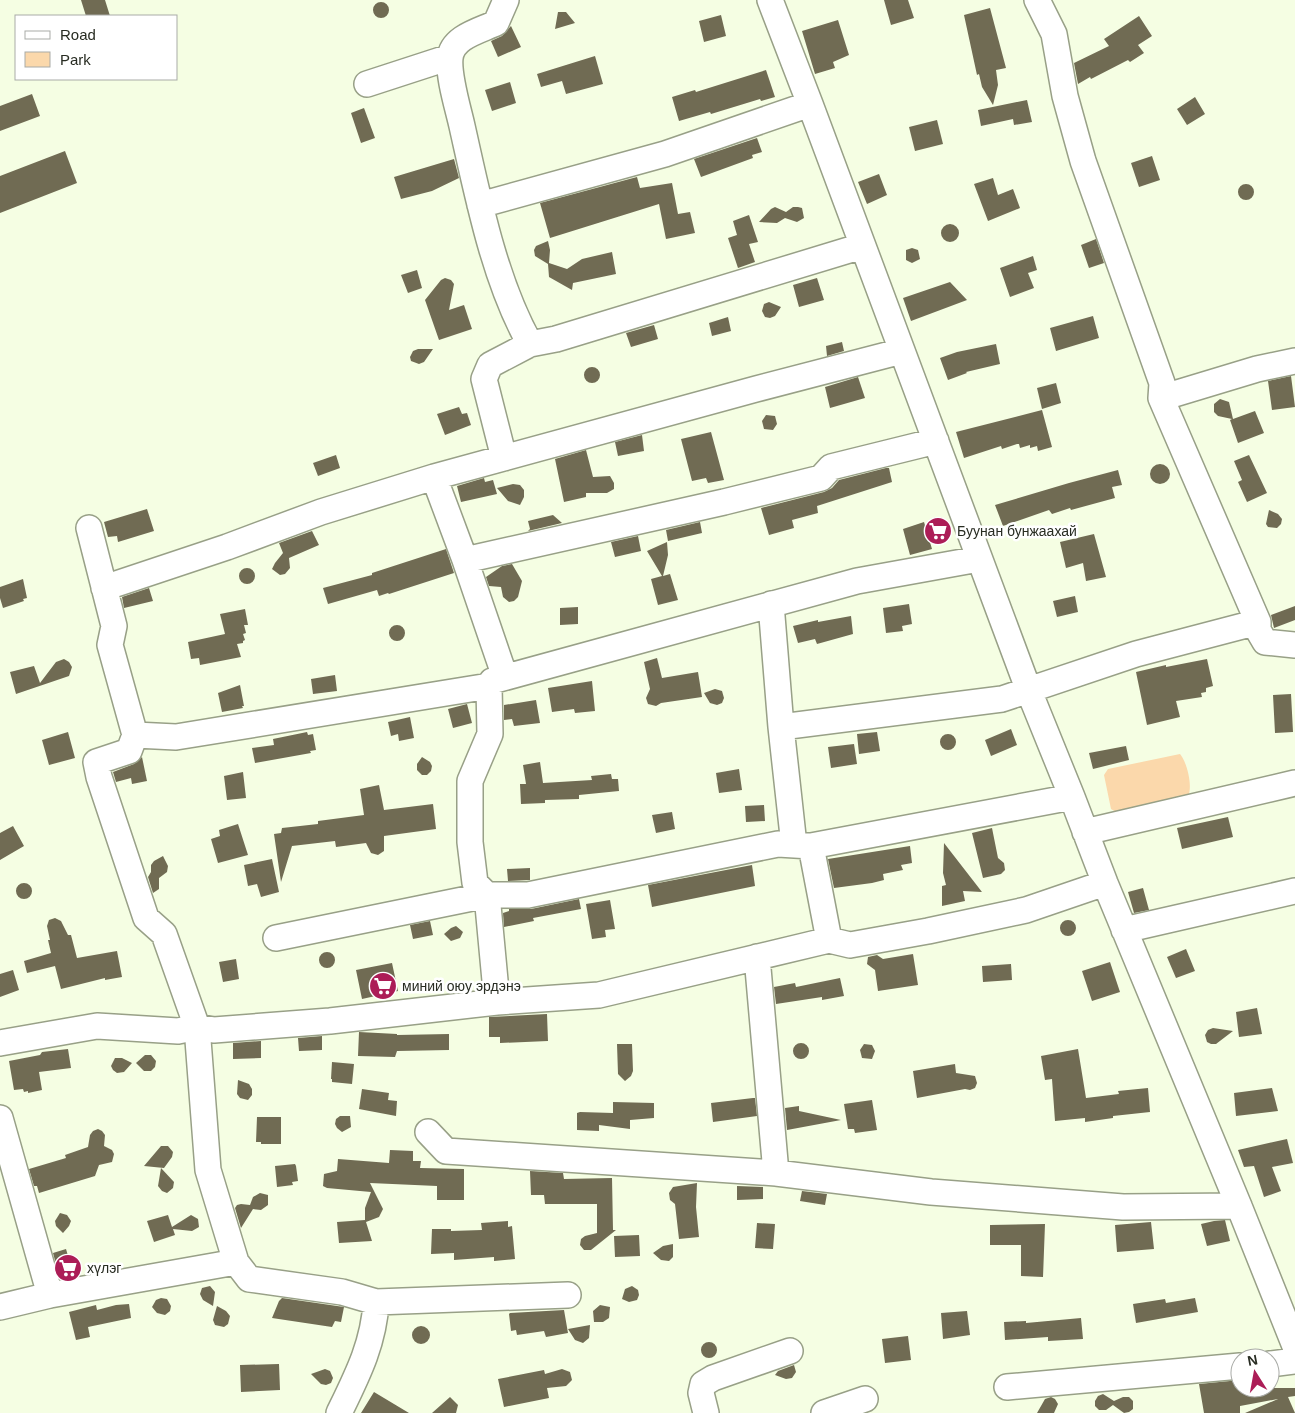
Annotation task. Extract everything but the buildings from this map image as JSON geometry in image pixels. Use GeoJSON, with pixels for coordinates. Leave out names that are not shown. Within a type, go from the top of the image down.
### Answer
{"type":"FeatureCollection","features":[{"type":"Feature","properties":{"kind":"street"},"geometry":{"type":"LineString","coordinates":[[506,0],[496,23],[459,40],[450,57],[452,80],[480,205],[507,298],[517,322],[530,344]]}},
{"type":"Feature","properties":{"kind":"street"},"geometry":{"type":"LineString","coordinates":[[770,0],[1028,691],[1295,1346]]}},
{"type":"Feature","properties":{"kind":"street"},"geometry":{"type":"LineString","coordinates":[[1036,0],[1054,34],[1065,96],[1083,162],[1162,383],[1161,398],[1258,622],[1258,630],[1265,642],[1295,645]]}},
{"type":"Feature","properties":{"kind":"street"},"geometry":{"type":"LineString","coordinates":[[367,84],[450,57]]}},
{"type":"Feature","properties":{"kind":"street"},"geometry":{"type":"LineString","coordinates":[[480,205],[665,154],[810,104]]}},
{"type":"Feature","properties":{"kind":"street"},"geometry":{"type":"LineString","coordinates":[[504,458],[484,379],[490,365],[530,344],[556,339],[862,246]]}},
{"type":"Feature","properties":{"kind":"street"},"geometry":{"type":"LineString","coordinates":[[104,588],[227,548],[321,512],[434,477],[902,351]]}},
{"type":"Feature","properties":{"kind":"street"},"geometry":{"type":"LineString","coordinates":[[1161,398],[1257,369],[1295,361]]}},
{"type":"Feature","properties":{"kind":"street"},"geometry":{"type":"LineString","coordinates":[[465,560],[724,502],[821,478],[831,467],[936,442]]}},
{"type":"Feature","properties":{"kind":"street"},"geometry":{"type":"LineString","coordinates":[[434,477],[465,560],[497,682],[490,734],[470,781],[470,842],[474,883],[487,895],[498,1002]]}},
{"type":"Feature","properties":{"kind":"street"},"geometry":{"type":"LineString","coordinates":[[90,528],[114,626],[110,644],[135,734],[128,751],[96,762],[99,777],[146,918],[164,934],[197,1027],[208,1170],[236,1262],[249,1279],[342,1292],[376,1302],[568,1295]]}},
{"type":"Feature","properties":{"kind":"street"},"geometry":{"type":"LineString","coordinates":[[135,734],[176,737],[497,682],[857,580],[979,559]]}},
{"type":"Feature","properties":{"kind":"street"},"geometry":{"type":"LineString","coordinates":[[771,604],[781,727],[803,846],[829,940]]}},
{"type":"Feature","properties":{"kind":"street"},"geometry":{"type":"LineString","coordinates":[[781,727],[1002,699],[1136,654],[1258,622]]}},
{"type":"Feature","properties":{"kind":"street"},"geometry":{"type":"LineString","coordinates":[[1086,832],[1295,782]]}},
{"type":"Feature","properties":{"kind":"street"},"geometry":{"type":"LineString","coordinates":[[276,938],[487,895],[528,895],[778,844],[803,846],[1072,797]]}},
{"type":"Feature","properties":{"kind":"street"},"geometry":{"type":"LineString","coordinates":[[0,1043],[97,1026],[178,1030],[197,1027],[214,1030],[330,1021],[498,1002],[599,995],[829,940],[850,945],[1026,910],[1105,883]]}},
{"type":"Feature","properties":{"kind":"street"},"geometry":{"type":"LineString","coordinates":[[1124,930],[1295,891]]}},
{"type":"Feature","properties":{"kind":"street"},"geometry":{"type":"LineString","coordinates":[[757,958],[776,1173]]}},
{"type":"Feature","properties":{"kind":"street"},"geometry":{"type":"LineString","coordinates":[[0,1118],[50,1294]]}},
{"type":"Feature","properties":{"kind":"street"},"geometry":{"type":"LineString","coordinates":[[428,1132],[446,1151],[776,1173],[931,1192],[1123,1207],[1239,1206]]}},
{"type":"Feature","properties":{"kind":"street"},"geometry":{"type":"LineString","coordinates":[[0,1307],[50,1294],[236,1262]]}},
{"type":"Feature","properties":{"kind":"street"},"geometry":{"type":"LineString","coordinates":[[339,1413],[362,1367],[375,1323],[376,1302]]}},
{"type":"Feature","properties":{"kind":"street"},"geometry":{"type":"LineString","coordinates":[[706,1413],[701,1392],[703,1384],[713,1378],[790,1351]]}},
{"type":"Feature","properties":{"kind":"street"},"geometry":{"type":"LineString","coordinates":[[1280,1363],[1295,1362]]}},
{"type":"Feature","properties":{"kind":"street"},"geometry":{"type":"LineString","coordinates":[[1007,1387],[1230,1367]]}},
{"type":"Feature","properties":{"kind":"street"},"geometry":{"type":"LineString","coordinates":[[824,1413],[865,1399]]}},
{"type":"Feature","properties":{"kind":"green space"},"geometry":{"type":"Polygon","coordinates":[[[1180,754],[1188,775],[1190,787],[1188,796],[1118,813],[1111,809],[1104,775],[1108,769],[1180,754]]]}},
{"type":"Feature","properties":{"kind":"place","name":"Буунан бунжаахай"},"geometry":{"type":"Point","coordinates":[938,531]}},
{"type":"Feature","properties":{"kind":"place","name":"миний оюу эрдэнэ"},"geometry":{"type":"Point","coordinates":[383,986]}},
{"type":"Feature","properties":{"kind":"place","name":"хүлэг"},"geometry":{"type":"Point","coordinates":[68,1268]}}]}
